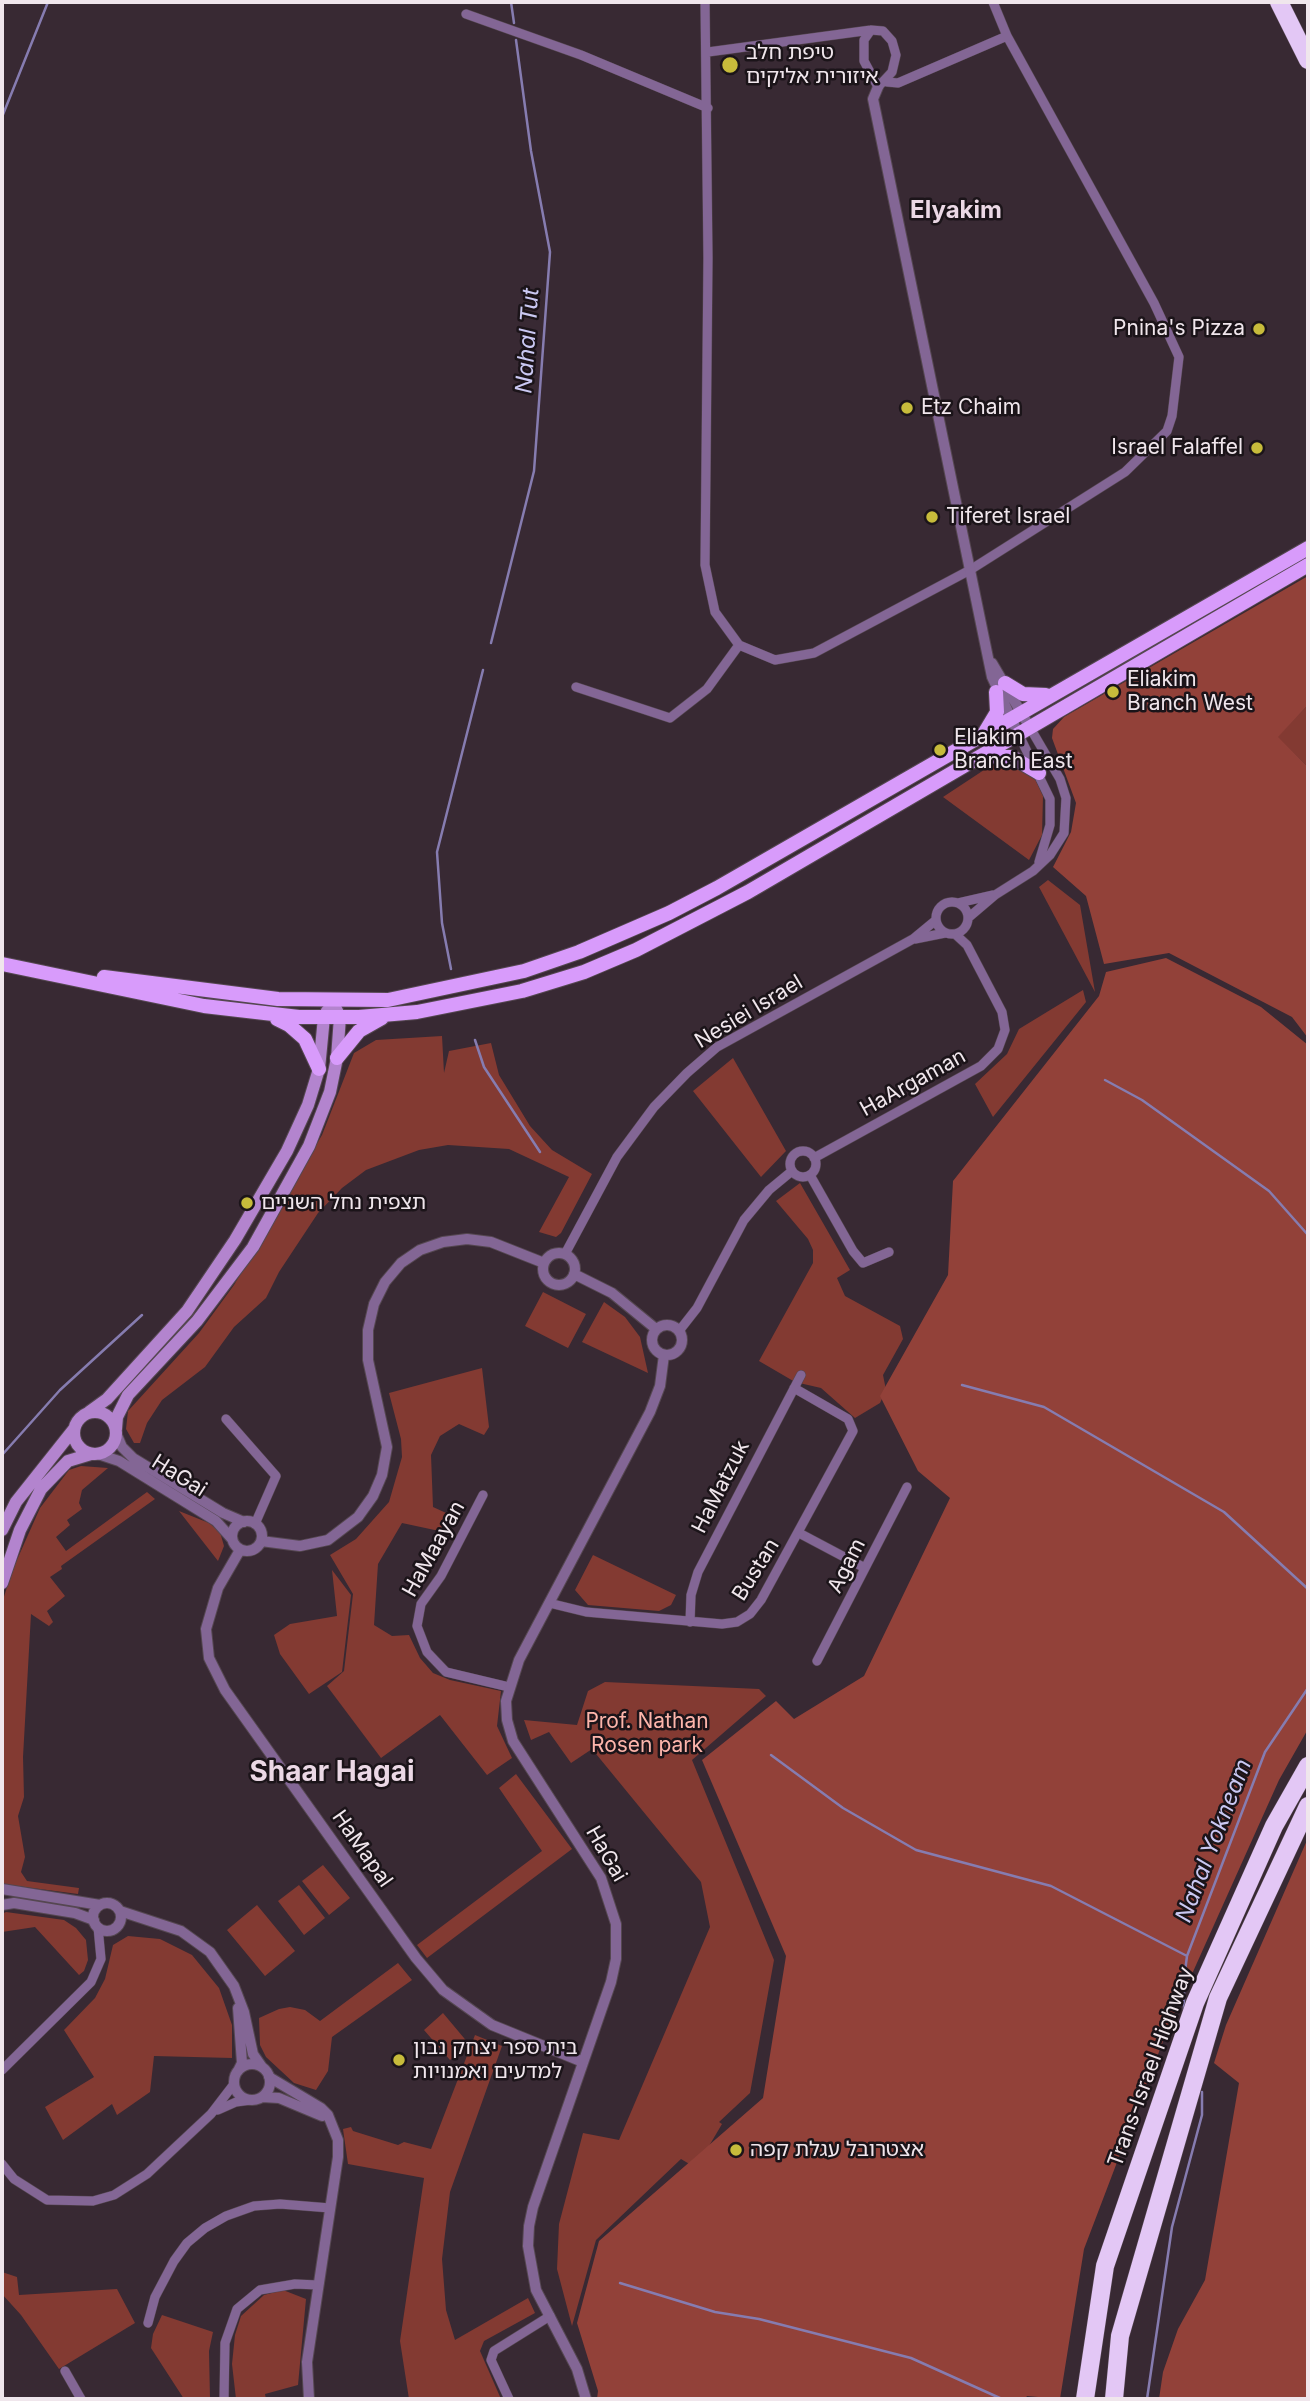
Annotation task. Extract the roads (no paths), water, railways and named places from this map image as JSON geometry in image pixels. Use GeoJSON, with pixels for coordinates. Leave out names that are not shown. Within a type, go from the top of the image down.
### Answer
{"type":"FeatureCollection","features":[{"type":"Feature","properties":{"kind":"highway"},"geometry":{"type":"LineString","coordinates":[[1279,2],[1308,60]]}},
{"type":"Feature","properties":{"kind":"highway","name":"Trans-Israel Highway"},"geometry":{"type":"LineString","coordinates":[[1082,2399],[1105,2266],[1195,2003],[1274,1826],[1308,1766]]}},
{"type":"Feature","properties":{"kind":"highway","name":"Trans-Israel Highway"},"geometry":{"type":"LineString","coordinates":[[1114,2399],[1120,2336],[1218,1997],[1308,1805]]}},
{"type":"Feature","properties":{"kind":"main road"},"geometry":{"type":"LineString","coordinates":[[2,963],[267,998],[332,1002],[387,1000],[524,971],[626,933],[717,888],[1308,548]]}},
{"type":"Feature","properties":{"kind":"main road"},"geometry":{"type":"LineString","coordinates":[[2,963],[204,1006],[266,1014],[389,1016],[522,991],[583,972],[636,950],[748,892],[1308,565]]}},
{"type":"Feature","properties":{"kind":"main road"},"geometry":{"type":"LineString","coordinates":[[984,734],[997,712],[1001,687],[1031,696],[1051,695]]}},
{"type":"Feature","properties":{"kind":"main road"},"geometry":{"type":"LineString","coordinates":[[980,756],[1013,757],[1039,773]]}},
{"type":"Feature","properties":{"kind":"main road"},"geometry":{"type":"LineString","coordinates":[[2,1530],[16,1503],[74,1429],[81,1416],[107,1399],[172,1328],[218,1269],[296,1132],[319,1069],[324,1017],[332,1002]]}},
{"type":"Feature","properties":{"kind":"main road"},"geometry":{"type":"LineString","coordinates":[[2,1583],[19,1530],[41,1489],[68,1461],[94,1454],[113,1444],[117,1417],[128,1395],[197,1321],[253,1247],[309,1146],[330,1092],[337,1058],[340,1017],[332,1002]]}},
{"type":"Feature","properties":{"kind":"main road"},"geometry":{"type":"LineString","coordinates":[[266,1014],[296,1030],[311,1047],[319,1069]]}},
{"type":"Feature","properties":{"kind":"main road"},"geometry":{"type":"LineString","coordinates":[[337,1058],[359,1031],[389,1016]]}},
{"type":"Feature","properties":{"kind":"main road"},"geometry":{"type":"LineString","coordinates":[[89,1412],[96,1411],[110,1417],[116,1431]]}},
{"type":"Feature","properties":{"kind":"main road"},"geometry":{"type":"LineString","coordinates":[[74,1429],[78,1446],[94,1454]]}},
{"type":"Feature","properties":{"kind":"street"},"geometry":{"type":"LineString","coordinates":[[705,2],[708,52],[705,565],[715,612],[739,645],[775,660],[814,653],[970,570],[1125,472],[1167,431],[1179,356],[1154,303],[1007,36],[993,2]]}},
{"type":"Feature","properties":{"kind":"street"},"geometry":{"type":"LineString","coordinates":[[466,14],[581,55],[708,108]]}},
{"type":"Feature","properties":{"kind":"street"},"geometry":{"type":"LineString","coordinates":[[708,52],[871,30],[883,30],[892,41],[896,55],[873,99],[990,661],[1023,730],[1050,799],[1047,841],[1036,868]]}},
{"type":"Feature","properties":{"kind":"street"},"geometry":{"type":"LineString","coordinates":[[871,30],[864,40],[864,61],[883,84]]}},
{"type":"Feature","properties":{"kind":"street"},"geometry":{"type":"LineString","coordinates":[[883,84],[898,83],[1007,36]]}},
{"type":"Feature","properties":{"kind":"street"},"geometry":{"type":"LineString","coordinates":[[576,687],[670,718],[707,689],[739,645]]}},
{"type":"Feature","properties":{"kind":"street"},"geometry":{"type":"LineString","coordinates":[[995,895],[942,905],[936,920],[950,933],[967,922],[995,895],[1036,868],[1058,844],[1064,833],[1067,810],[1060,779],[1023,730]]}},
{"type":"Feature","properties":{"kind":"street"},"geometry":{"type":"LineString","coordinates":[[958,903],[965,909],[967,922]]}},
{"type":"Feature","properties":{"kind":"street","name":"Nesiei Israel"},"geometry":{"type":"LineString","coordinates":[[565,1254],[617,1157],[654,1107],[687,1073],[717,1048],[913,939],[936,920]]}},
{"type":"Feature","properties":{"kind":"street","name":"HaArgaman"},"geometry":{"type":"LineString","coordinates":[[967,922],[967,945]]}},
{"type":"Feature","properties":{"kind":"street","name":"HaArgaman"},"geometry":{"type":"LineString","coordinates":[[814,1158],[981,1066],[998,1049],[1005,1030],[1002,1012],[967,945],[950,933]]}},
{"type":"Feature","properties":{"kind":"street","name":"Nesiei Israel"},"geometry":{"type":"LineString","coordinates":[[913,939],[950,933]]}},
{"type":"Feature","properties":{"kind":"street"},"geometry":{"type":"LineString","coordinates":[[796,1153],[808,1153],[814,1158],[816,1165],[810,1175],[803,1177],[792,1171],[791,1160],[796,1153]]}},
{"type":"Feature","properties":{"kind":"street"},"geometry":{"type":"LineString","coordinates":[[656,1329],[652,1343],[656,1351],[664,1355],[674,1353],[681,1346],[679,1331],[697,1308],[744,1220],[769,1190],[792,1171]]}},
{"type":"Feature","properties":{"kind":"street"},"geometry":{"type":"LineString","coordinates":[[810,1175],[853,1251],[863,1263],[888,1252]]}},
{"type":"Feature","properties":{"kind":"street"},"geometry":{"type":"LineString","coordinates":[[261,1541],[300,1546],[328,1540],[353,1522],[373,1496],[382,1475],[387,1447],[368,1360],[368,1330],[379,1293],[401,1263],[420,1250],[443,1242],[467,1239],[491,1242],[544,1263]]}},
{"type":"Feature","properties":{"kind":"street"},"geometry":{"type":"LineString","coordinates":[[555,1253],[565,1254],[573,1260],[574,1274],[567,1282],[551,1282],[544,1274],[544,1263],[555,1253]]}},
{"type":"Feature","properties":{"kind":"street"},"geometry":{"type":"LineString","coordinates":[[574,1274],[622,1299],[656,1329]]}},
{"type":"Feature","properties":{"kind":"street"},"geometry":{"type":"LineString","coordinates":[[656,1329],[668,1325],[679,1331]]}},
{"type":"Feature","properties":{"kind":"street","name":"HaGai"},"geometry":{"type":"LineString","coordinates":[[586,2399],[577,2369],[534,2283],[528,2246],[529,2226],[533,2207],[614,1971],[617,1936],[614,1913],[594,1867],[513,1741],[506,1711],[509,1687],[519,1660],[650,1412],[660,1386],[664,1355]]}},
{"type":"Feature","properties":{"kind":"street","name":"HaMatzuk"},"geometry":{"type":"LineString","coordinates":[[690,1622],[691,1595],[698,1572],[801,1375]]}},
{"type":"Feature","properties":{"kind":"street","name":"Bustan"},"geometry":{"type":"LineString","coordinates":[[549,1603],[586,1612],[690,1622],[727,1624],[750,1614],[799,1533],[853,1428],[848,1419],[794,1388]]}},
{"type":"Feature","properties":{"kind":"street"},"geometry":{"type":"LineString","coordinates":[[226,1419],[275,1476],[250,1523],[235,1528],[232,1539],[240,1550],[254,1550],[261,1541],[260,1530],[250,1523]]}},
{"type":"Feature","properties":{"kind":"street","name":"HaGai"},"geometry":{"type":"LineString","coordinates":[[116,1431],[122,1447],[133,1458],[226,1515],[250,1523]]}},
{"type":"Feature","properties":{"kind":"street","name":"HaGai"},"geometry":{"type":"LineString","coordinates":[[94,1454],[119,1461],[216,1521],[232,1539]]}},
{"type":"Feature","properties":{"kind":"street","name":"Agam"},"geometry":{"type":"LineString","coordinates":[[817,1661],[907,1487]]}},
{"type":"Feature","properties":{"kind":"street","name":"HaMaayan"},"geometry":{"type":"LineString","coordinates":[[483,1495],[440,1576],[421,1604],[418,1626],[427,1652],[446,1672],[509,1687]]}},
{"type":"Feature","properties":{"kind":"street"},"geometry":{"type":"LineString","coordinates":[[799,1533],[865,1569]]}},
{"type":"Feature","properties":{"kind":"street","name":"HaMapal"},"geometry":{"type":"LineString","coordinates":[[240,1550],[218,1588],[205,1629],[209,1658],[225,1690],[418,1961],[443,1990],[492,2025],[583,2062]]}},
{"type":"Feature","properties":{"kind":"street"},"geometry":{"type":"LineString","coordinates":[[2,1889],[100,1905],[114,1904],[120,1911],[156,1922],[196,1939],[210,1951],[234,1986],[253,2054],[269,2077],[310,2099],[321,2108],[332,2124],[338,2140],[338,2157],[307,2362],[309,2399]]}},
{"type":"Feature","properties":{"kind":"street"},"geometry":{"type":"LineString","coordinates":[[2,1905],[14,1903],[75,1913],[106,1931],[118,1926],[156,1922]]}},
{"type":"Feature","properties":{"kind":"street"},"geometry":{"type":"LineString","coordinates":[[2,2070],[91,1982],[101,1959],[94,1911],[100,1905]]}},
{"type":"Feature","properties":{"kind":"street"},"geometry":{"type":"LineString","coordinates":[[118,1926],[120,1911]]}},
{"type":"Feature","properties":{"kind":"street"},"geometry":{"type":"LineString","coordinates":[[2,2164],[14,2179],[47,2200],[93,2201],[114,2195],[139,2180],[208,2117],[234,2084],[242,2063],[238,1998]]}},
{"type":"Feature","properties":{"kind":"street"},"geometry":{"type":"LineString","coordinates":[[238,2071],[247,2065],[262,2067]]}},
{"type":"Feature","properties":{"kind":"street"},"geometry":{"type":"LineString","coordinates":[[262,2096],[269,2088],[269,2077]]}},
{"type":"Feature","properties":{"kind":"street"},"geometry":{"type":"LineString","coordinates":[[234,2084],[238,2093],[251,2100]]}},
{"type":"Feature","properties":{"kind":"street"},"geometry":{"type":"LineString","coordinates":[[208,2117],[236,2102],[272,2096],[306,2107],[332,2124]]}},
{"type":"Feature","properties":{"kind":"street"},"geometry":{"type":"LineString","coordinates":[[148,2323],[155,2298],[174,2261],[187,2243],[205,2228],[226,2216],[254,2206],[281,2204],[330,2208]]}},
{"type":"Feature","properties":{"kind":"street"},"geometry":{"type":"LineString","coordinates":[[224,2399],[225,2343],[237,2309],[260,2290],[295,2284],[318,2285]]}},
{"type":"Feature","properties":{"kind":"street"},"geometry":{"type":"LineString","coordinates":[[509,2399],[491,2360],[494,2351],[550,2316]]}},
{"type":"Feature","properties":{"kind":"street"},"geometry":{"type":"LineString","coordinates":[[65,2371],[81,2399]]}},
{"type":"Feature","properties":{"kind":"waterway"},"geometry":{"type":"LineString","coordinates":[[2,117],[48,2]]}},
{"type":"Feature","properties":{"kind":"waterway","name":"Nahal Tut"},"geometry":{"type":"LineString","coordinates":[[511,2],[514,23]]}},
{"type":"Feature","properties":{"kind":"waterway","name":"Nahal Tut"},"geometry":{"type":"LineString","coordinates":[[491,643],[534,471],[550,252],[531,151],[516,40]]}},
{"type":"Feature","properties":{"kind":"waterway","name":"Nahal Tut"},"geometry":{"type":"LineString","coordinates":[[451,969],[442,923],[437,852],[483,670]]}},
{"type":"Feature","properties":{"kind":"waterway","name":"Nahal Tut"},"geometry":{"type":"LineString","coordinates":[[475,1040],[484,1067],[540,1152]]}},
{"type":"Feature","properties":{"kind":"waterway"},"geometry":{"type":"LineString","coordinates":[[1105,1080],[1142,1100],[1269,1191],[1308,1235]]}},
{"type":"Feature","properties":{"kind":"waterway"},"geometry":{"type":"LineString","coordinates":[[2,1455],[60,1390],[142,1315]]}},
{"type":"Feature","properties":{"kind":"waterway"},"geometry":{"type":"LineString","coordinates":[[962,1385],[1044,1407],[1224,1512],[1308,1589]]}},
{"type":"Feature","properties":{"kind":"waterway","name":"Nahal Yokneam"},"geometry":{"type":"LineString","coordinates":[[1184,2010],[1187,1956],[1265,1752],[1308,1688]]}},
{"type":"Feature","properties":{"kind":"waterway"},"geometry":{"type":"LineString","coordinates":[[771,1755],[843,1808],[916,1850],[1051,1886],[1187,1956]]}},
{"type":"Feature","properties":{"kind":"waterway","name":"Nahal Yokneam"},"geometry":{"type":"LineString","coordinates":[[1147,2399],[1172,2227],[1202,2115],[1202,2092]]}},
{"type":"Feature","properties":{"kind":"waterway"},"geometry":{"type":"LineString","coordinates":[[620,2283],[715,2312],[759,2319],[911,2358],[1002,2399]]}},
{"type":"Feature","properties":{"kind":"place","name":"טיפת חלב איזורית אליקים"},"geometry":{"type":"Point","coordinates":[730,65]}},
{"type":"Feature","properties":{"kind":"place","name":"Pnina's Pizza"},"geometry":{"type":"Point","coordinates":[1259,329]}},
{"type":"Feature","properties":{"kind":"place","name":"Etz Chaim"},"geometry":{"type":"Point","coordinates":[907,408]}},
{"type":"Feature","properties":{"kind":"place","name":"Israel Falaffel"},"geometry":{"type":"Point","coordinates":[1257,448]}},
{"type":"Feature","properties":{"kind":"place","name":"Tiferet Israel"},"geometry":{"type":"Point","coordinates":[932,517]}},
{"type":"Feature","properties":{"kind":"place","name":"Eliakim Branch West"},"geometry":{"type":"Point","coordinates":[1113,692]}},
{"type":"Feature","properties":{"kind":"place","name":"Eliakim Branch East"},"geometry":{"type":"Point","coordinates":[940,750]}},
{"type":"Feature","properties":{"kind":"place","name":"תצפית נחל השניים"},"geometry":{"type":"Point","coordinates":[247,1203]}},
{"type":"Feature","properties":{"kind":"place","name":"בית ספר יצחק נבון למדעים ואמנויות"},"geometry":{"type":"Point","coordinates":[399,2060]}},
{"type":"Feature","properties":{"kind":"place","name":"אצטרובל עגלת קפה"},"geometry":{"type":"Point","coordinates":[736,2150]}},
{"type":"Feature","properties":{"kind":"district","name":"Elyakim"},"geometry":{"type":"Point","coordinates":[956,211]}},
{"type":"Feature","properties":{"kind":"district","name":"Shaar Hagai"},"geometry":{"type":"Point","coordinates":[332,1773]}},
{"type":"Feature","properties":{"kind":"park label","name":"Prof. Nathan Rosen park"},"geometry":{"type":"Point","coordinates":[647,1734]}}]}
